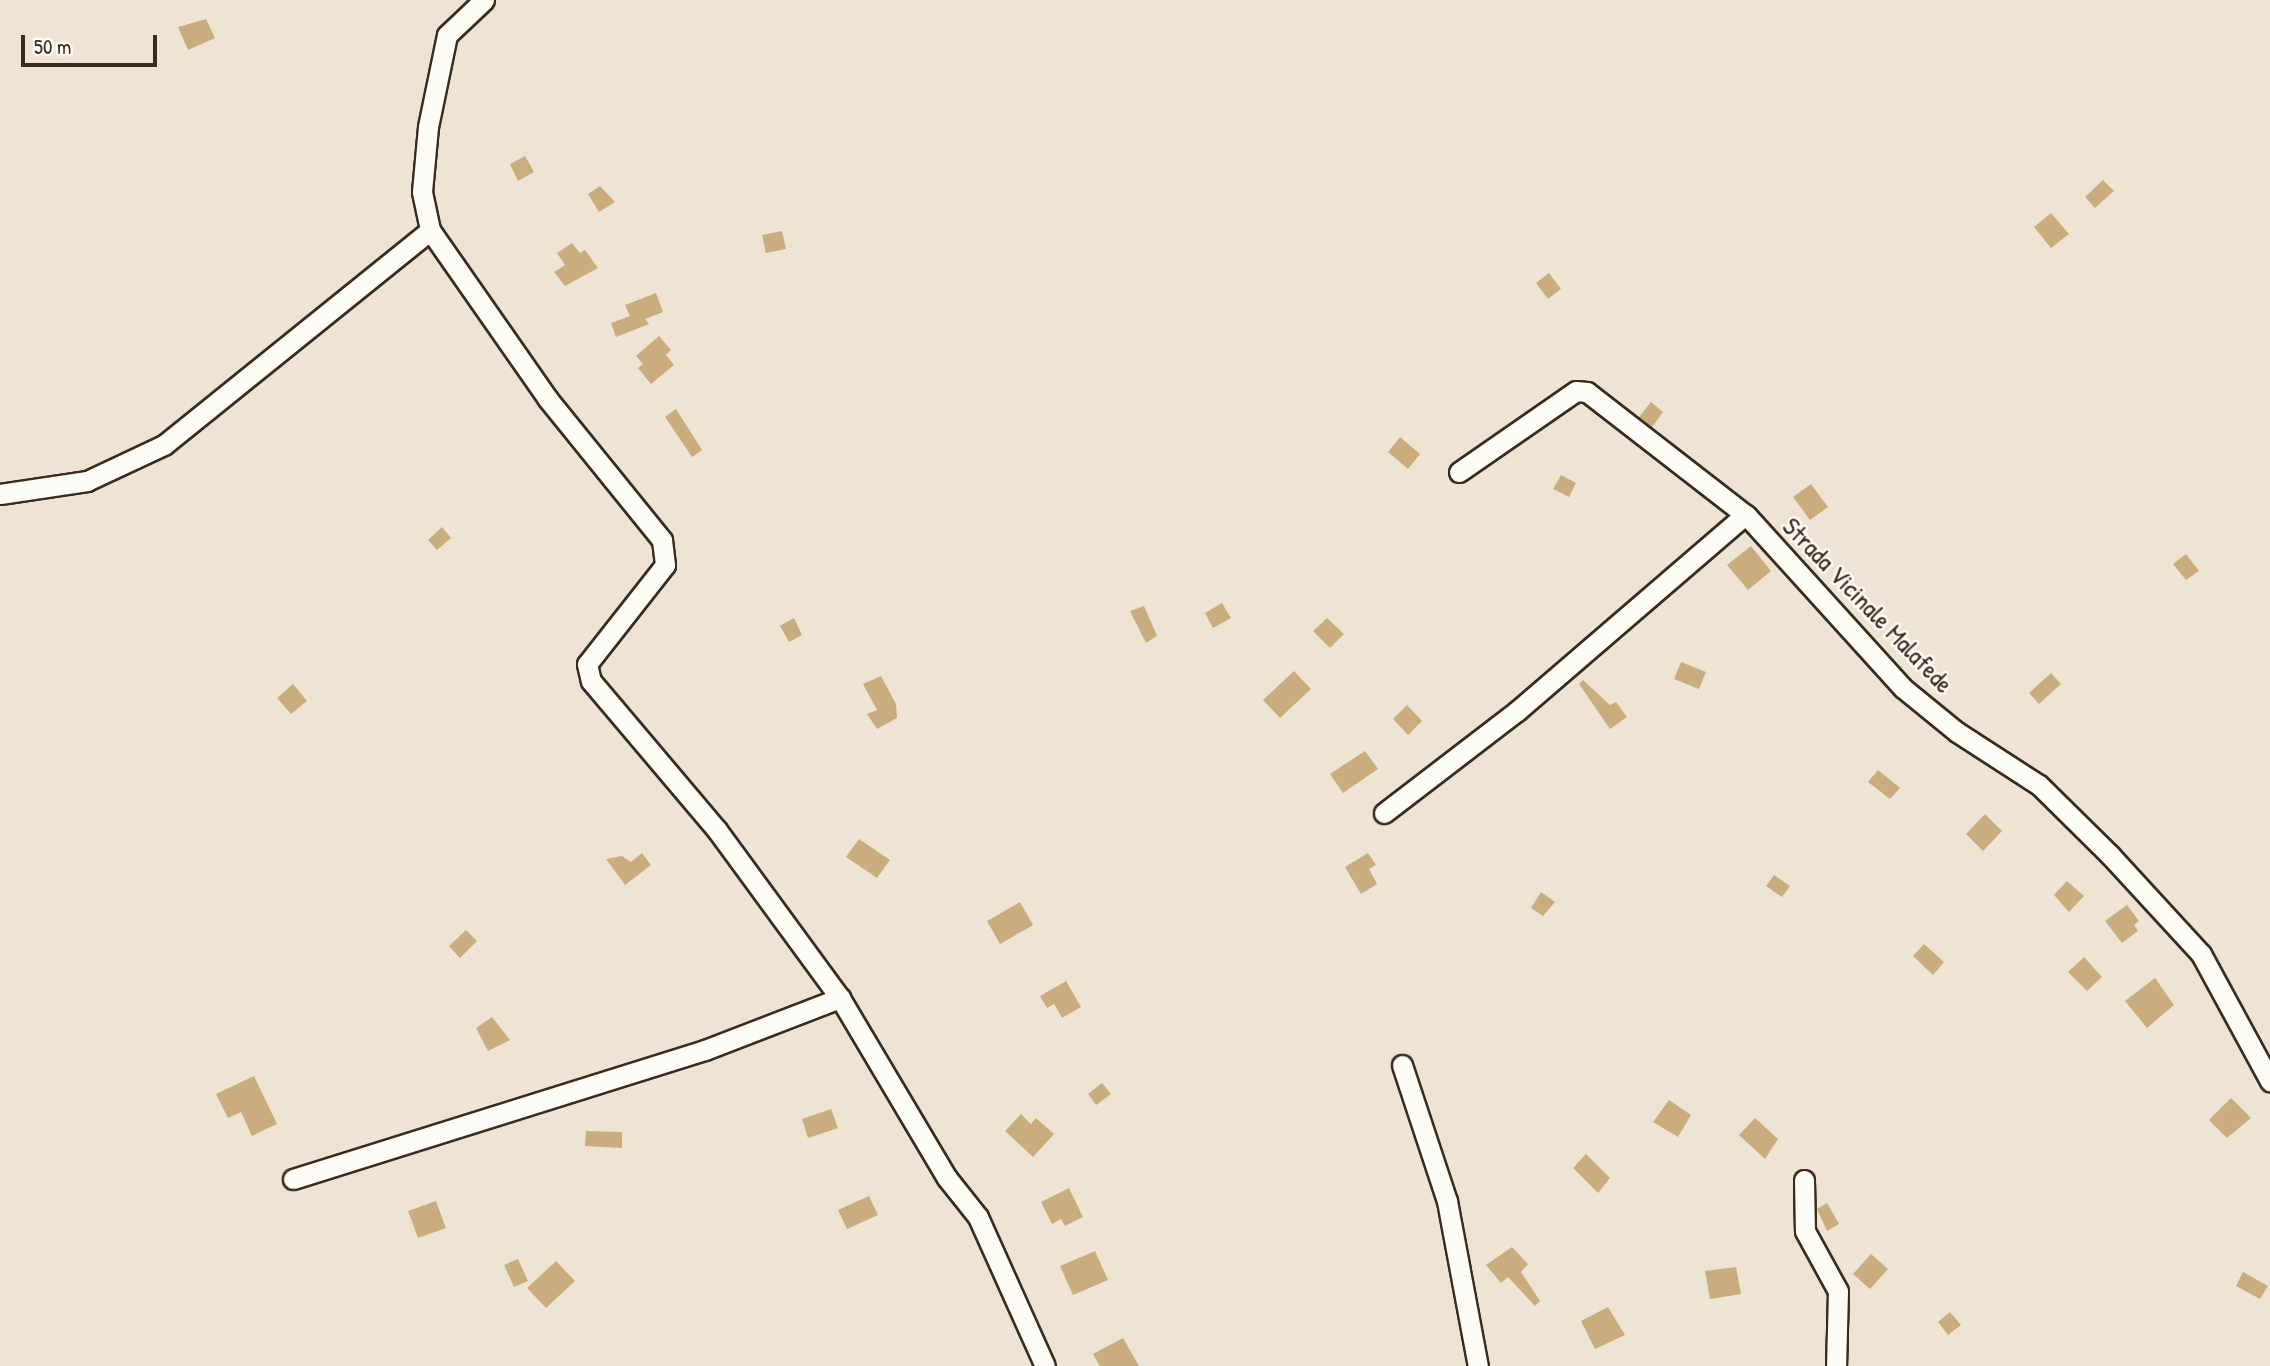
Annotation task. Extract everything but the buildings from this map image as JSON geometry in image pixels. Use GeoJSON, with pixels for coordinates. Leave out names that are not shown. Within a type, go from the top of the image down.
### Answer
{"type":"FeatureCollection","features":[{"type":"Feature","properties":{"kind":"street"},"geometry":{"type":"LineString","coordinates":[[484,0],[446,35],[424,166],[422,192],[430,230],[547,398],[662,540],[664,565],[587,664],[591,681],[717,830],[840,998],[947,1178],[978,1217],[1045,1366]]}},
{"type":"Feature","properties":{"kind":"street"},"geometry":{"type":"LineString","coordinates":[[0,494],[87,481],[164,445],[430,230]]}},
{"type":"Feature","properties":{"kind":"street","name":"Strada Vicinale Malafede"},"geometry":{"type":"LineString","coordinates":[[1459,472],[1576,391],[1587,392],[1745,514],[1903,688],[1957,732],[2039,785],[2110,855],[2201,954],[2270,1081]]}},
{"type":"Feature","properties":{"kind":"street"},"geometry":{"type":"LineString","coordinates":[[1384,813],[1517,711],[1745,514]]}},
{"type":"Feature","properties":{"kind":"street"},"geometry":{"type":"LineString","coordinates":[[293,1179],[705,1050],[840,998]]}},
{"type":"Feature","properties":{"kind":"street"},"geometry":{"type":"LineString","coordinates":[[1402,1065],[1447,1201],[1478,1366]]}},
{"type":"Feature","properties":{"kind":"street"},"geometry":{"type":"LineString","coordinates":[[1804,1180],[1805,1231],[1838,1291],[1836,1366]]}}]}
